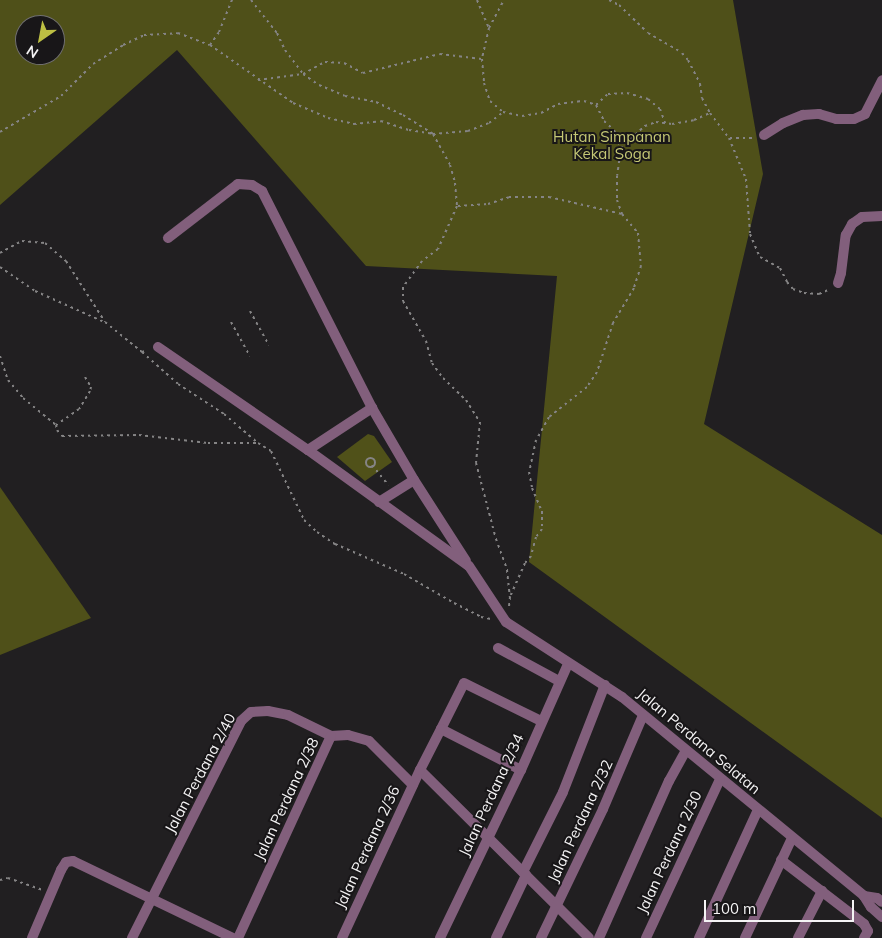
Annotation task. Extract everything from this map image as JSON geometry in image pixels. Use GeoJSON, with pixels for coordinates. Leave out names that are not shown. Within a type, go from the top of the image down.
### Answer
{"type":"FeatureCollection","features":[{"type":"Feature","properties":{"kind":"street"},"geometry":{"type":"LineString","coordinates":[[764,135],[783,123],[803,115],[819,114],[836,119],[854,119],[865,114],[882,80]]}},
{"type":"Feature","properties":{"kind":"street"},"geometry":{"type":"LineString","coordinates":[[168,238],[238,184],[252,185],[262,190],[372,408],[414,480],[506,622]]}},
{"type":"Feature","properties":{"kind":"street"},"geometry":{"type":"LineString","coordinates":[[838,283],[846,235],[852,224],[862,218],[882,216]]}},
{"type":"Feature","properties":{"kind":"street"},"geometry":{"type":"LineString","coordinates":[[158,347],[308,450],[469,566]]}},
{"type":"Feature","properties":{"kind":"street"},"geometry":{"type":"LineString","coordinates":[[308,450],[372,408]]}},
{"type":"Feature","properties":{"kind":"street"},"geometry":{"type":"LineString","coordinates":[[379,502],[414,480]]}},
{"type":"Feature","properties":{"kind":"street","name":"Jalan Perdana Selatan"},"geometry":{"type":"LineString","coordinates":[[506,622],[568,664],[605,685],[864,896]]}},
{"type":"Feature","properties":{"kind":"street"},"geometry":{"type":"LineString","coordinates":[[498,648],[559,681]]}},
{"type":"Feature","properties":{"kind":"street","name":"Jalan Perdana 2/34"},"geometry":{"type":"LineString","coordinates":[[440,938],[521,770],[541,721],[568,664]]}},
{"type":"Feature","properties":{"kind":"street","name":"Jalan Perdana 2/36"},"geometry":{"type":"LineString","coordinates":[[342,938],[420,770],[464,683],[541,721]]}},
{"type":"Feature","properties":{"kind":"street"},"geometry":{"type":"LineString","coordinates":[[496,938],[563,792],[605,685]]}},
{"type":"Feature","properties":{"kind":"street","name":"Jalan Perdana 2/40"},"geometry":{"type":"LineString","coordinates":[[132,938],[242,721],[251,712],[268,710],[288,714],[331,736]]}},
{"type":"Feature","properties":{"kind":"street","name":"Jalan Perdana 2/32"},"geometry":{"type":"LineString","coordinates":[[541,938],[603,809],[643,715]]}},
{"type":"Feature","properties":{"kind":"street"},"geometry":{"type":"LineString","coordinates":[[441,730],[521,770]]}},
{"type":"Feature","properties":{"kind":"street","name":"Jalan Perdana 2/38"},"geometry":{"type":"LineString","coordinates":[[238,938],[331,736],[348,735],[369,741],[413,785]]}},
{"type":"Feature","properties":{"kind":"street"},"geometry":{"type":"LineString","coordinates":[[599,938],[669,781],[686,750]]}},
{"type":"Feature","properties":{"kind":"street"},"geometry":{"type":"LineString","coordinates":[[420,770],[525,874],[556,908],[589,938]]}},
{"type":"Feature","properties":{"kind":"street","name":"Jalan Perdana 2/30"},"geometry":{"type":"LineString","coordinates":[[646,938],[720,779]]}},
{"type":"Feature","properties":{"kind":"street"},"geometry":{"type":"LineString","coordinates":[[699,938],[758,810]]}},
{"type":"Feature","properties":{"kind":"street"},"geometry":{"type":"LineString","coordinates":[[745,938],[792,838]]}},
{"type":"Feature","properties":{"kind":"street"},"geometry":{"type":"LineString","coordinates":[[781,860],[864,924],[868,931],[864,938]]}},
{"type":"Feature","properties":{"kind":"street"},"geometry":{"type":"LineString","coordinates":[[32,938],[61,870],[66,862],[73,861],[233,938]]}},
{"type":"Feature","properties":{"kind":"street"},"geometry":{"type":"LineString","coordinates":[[798,938],[822,891]]}},
{"type":"Feature","properties":{"kind":"street"},"geometry":{"type":"LineString","coordinates":[[864,896],[877,898],[882,902]]}},
{"type":"Feature","properties":{"kind":"street"},"geometry":{"type":"LineString","coordinates":[[864,896],[871,908],[882,917]]}},
{"type":"Feature","properties":{"kind":"path"},"geometry":{"type":"LineString","coordinates":[[210,45],[219,32],[232,0]]}},
{"type":"Feature","properties":{"kind":"path"},"geometry":{"type":"LineString","coordinates":[[251,0],[277,33],[285,50],[303,74],[319,85],[345,96],[376,102],[403,115],[432,134],[450,165],[455,183],[457,206],[438,249],[422,261],[406,281],[403,287],[403,301],[426,341],[432,363],[443,378],[466,400],[480,422],[476,462],[496,539],[507,570],[510,598]]}},
{"type":"Feature","properties":{"kind":"path"},"geometry":{"type":"LineString","coordinates":[[477,0],[489,28]]}},
{"type":"Feature","properties":{"kind":"path"},"geometry":{"type":"LineString","coordinates":[[0,267],[35,291],[105,322],[178,384],[224,414],[258,443],[271,451],[304,520],[317,532],[335,544],[404,574],[481,617],[506,622],[510,598],[525,563],[530,556],[536,537],[542,528],[542,511],[532,488],[529,472],[536,440],[549,417],[587,386],[597,372],[612,323],[634,288],[642,266],[638,233],[622,214],[617,200],[617,176],[621,148],[614,130],[604,121],[596,105],[584,101],[558,104],[541,114],[522,116],[503,112],[490,101],[484,83],[482,60],[489,28],[504,0]]}},
{"type":"Feature","properties":{"kind":"path"},"geometry":{"type":"LineString","coordinates":[[609,0],[619,5],[648,33],[682,53],[700,84],[702,98],[710,113],[729,138],[746,179],[750,234],[760,257],[780,268],[793,289],[804,293],[819,294],[838,283]]}},
{"type":"Feature","properties":{"kind":"path"},"geometry":{"type":"LineString","coordinates":[[0,132],[61,96],[93,64],[144,35],[178,33],[210,45],[258,80],[293,102],[328,118],[354,124],[381,121],[409,130],[432,134],[468,131],[489,123],[503,112]]}},
{"type":"Feature","properties":{"kind":"path"},"geometry":{"type":"LineString","coordinates":[[258,80],[303,74],[325,62],[344,64],[363,73],[440,54],[482,60]]}},
{"type":"Feature","properties":{"kind":"path"},"geometry":{"type":"LineString","coordinates":[[596,105],[608,94],[627,93],[648,99],[660,109],[665,123]]}},
{"type":"Feature","properties":{"kind":"path"},"geometry":{"type":"LineString","coordinates":[[621,148],[645,126],[656,122],[694,120],[710,113]]}},
{"type":"Feature","properties":{"kind":"path"},"geometry":{"type":"LineString","coordinates":[[729,138],[752,139],[764,135]]}},
{"type":"Feature","properties":{"kind":"path"},"geometry":{"type":"LineString","coordinates":[[457,206],[488,204],[509,197],[549,197],[622,214]]}},
{"type":"Feature","properties":{"kind":"path"},"geometry":{"type":"LineString","coordinates":[[0,254],[22,241],[45,243],[66,261],[105,322]]}},
{"type":"Feature","properties":{"kind":"path"},"geometry":{"type":"LineString","coordinates":[[250,312],[269,345]]}},
{"type":"Feature","properties":{"kind":"path"},"geometry":{"type":"LineString","coordinates":[[231,322],[250,356]]}},
{"type":"Feature","properties":{"kind":"path"},"geometry":{"type":"LineString","coordinates":[[142,352],[158,347]]}},
{"type":"Feature","properties":{"kind":"path"},"geometry":{"type":"LineString","coordinates":[[0,356],[8,380],[23,398],[56,425],[58,433],[68,437],[93,434],[139,435],[208,443],[258,443]]}},
{"type":"Feature","properties":{"kind":"path"},"geometry":{"type":"LineString","coordinates":[[56,425],[84,403],[91,386],[85,377]]}},
{"type":"Feature","properties":{"kind":"path"},"geometry":{"type":"LineString","coordinates":[[372,465],[382,477]]}},
{"type":"Feature","properties":{"kind":"path"},"geometry":{"type":"LineString","coordinates":[[0,880],[8,878],[51,894]]}},
{"type":"Feature","properties":{"kind":"green space","name":"Hutan Simpanan Kekal Soga"},"geometry":{"type":"Polygon","coordinates":[[[0,0],[733,0],[763,174],[704,424],[882,535],[882,818],[529,562],[557,276],[366,266],[177,50],[0,205],[0,0]]]}},
{"type":"Feature","properties":{"kind":"green space"},"geometry":{"type":"Polygon","coordinates":[[[0,487],[91,618],[0,655],[0,487]]]}},
{"type":"Feature","properties":{"kind":"shaded area"},"geometry":{"type":"Polygon","coordinates":[[[368,434],[374,436],[392,462],[365,481],[337,457],[368,434]]]}}]}
